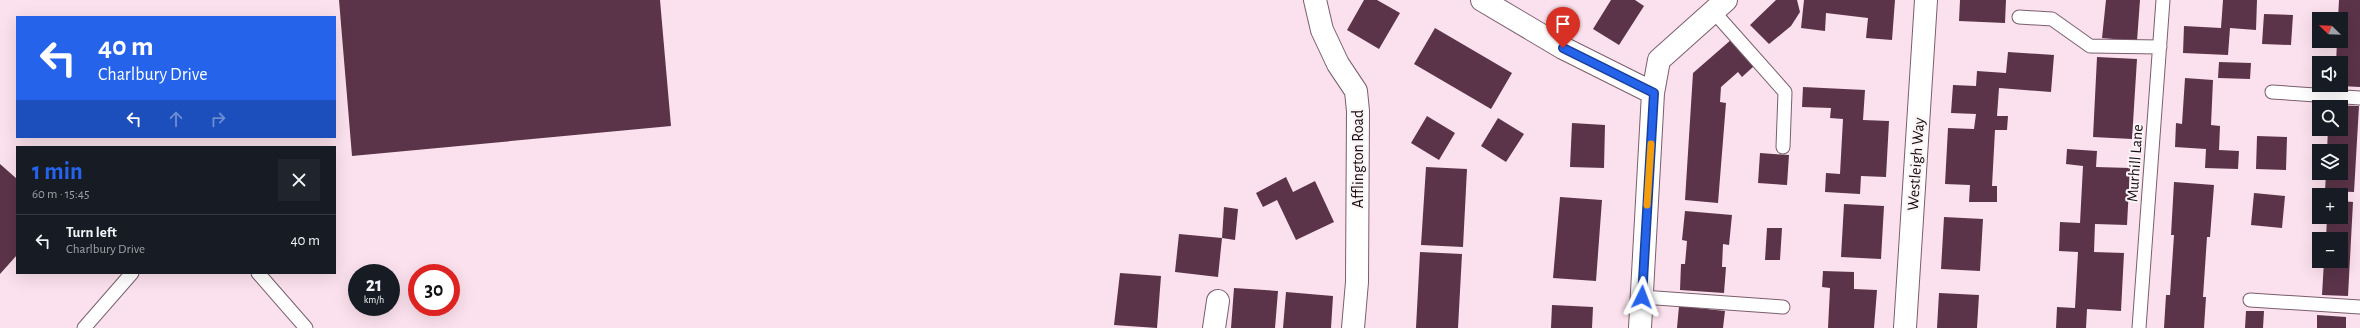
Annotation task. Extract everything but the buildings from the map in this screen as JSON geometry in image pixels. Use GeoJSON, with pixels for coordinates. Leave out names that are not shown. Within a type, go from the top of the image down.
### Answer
{"type":"FeatureCollection","features":[{"type":"Feature","properties":{"kind":"street","name":"Afflington Road"},"geometry":{"type":"LineString","coordinates":[[1315,0],[1322,30],[1338,64],[1356,91],[1358,111],[1357,282],[1353,328]]}},
{"type":"Feature","properties":{"kind":"street"},"geometry":{"type":"LineString","coordinates":[[1482,0],[1563,48],[1654,93]]}},
{"type":"Feature","properties":{"kind":"street","name":"Westleigh Way"},"geometry":{"type":"LineString","coordinates":[[1905,328],[1926,0]]}},
{"type":"Feature","properties":{"kind":"street"},"geometry":{"type":"LineString","coordinates":[[1640,328],[1654,93],[1659,60],[1720,6]]}},
{"type":"Feature","properties":{"kind":"street"},"geometry":{"type":"LineString","coordinates":[[1214,328],[1218,301]]}},
{"type":"Feature","properties":{"kind":"lane","name":"Murhill Lane"},"geometry":{"type":"LineString","coordinates":[[2139,328],[2163,0]]}},
{"type":"Feature","properties":{"kind":"lane"},"geometry":{"type":"LineString","coordinates":[[1720,6],[1785,92],[1783,147]]}},
{"type":"Feature","properties":{"kind":"lane"},"geometry":{"type":"LineString","coordinates":[[2019,17],[2052,19],[2090,46],[2160,47]]}},
{"type":"Feature","properties":{"kind":"lane"},"geometry":{"type":"LineString","coordinates":[[2272,92],[2360,98]]}},
{"type":"Feature","properties":{"kind":"lane"},"geometry":{"type":"LineString","coordinates":[[84,328],[131,274]]}},
{"type":"Feature","properties":{"kind":"lane"},"geometry":{"type":"LineString","coordinates":[[259,274],[306,328]]}},
{"type":"Feature","properties":{"kind":"lane"},"geometry":{"type":"LineString","coordinates":[[1642,297],[1783,307]]}},
{"type":"Feature","properties":{"kind":"lane"},"geometry":{"type":"LineString","coordinates":[[2250,300],[2360,307]]}},
{"type":"Feature","properties":{"kind":"slow traffic"},"geometry":{"type":"LineString","coordinates":[[1647,205],[1651,144]]}},
{"type":"Feature","properties":{"kind":"route"},"geometry":{"type":"LineString","coordinates":[[1563,48],[1654,93],[1642,297]]}}]}
